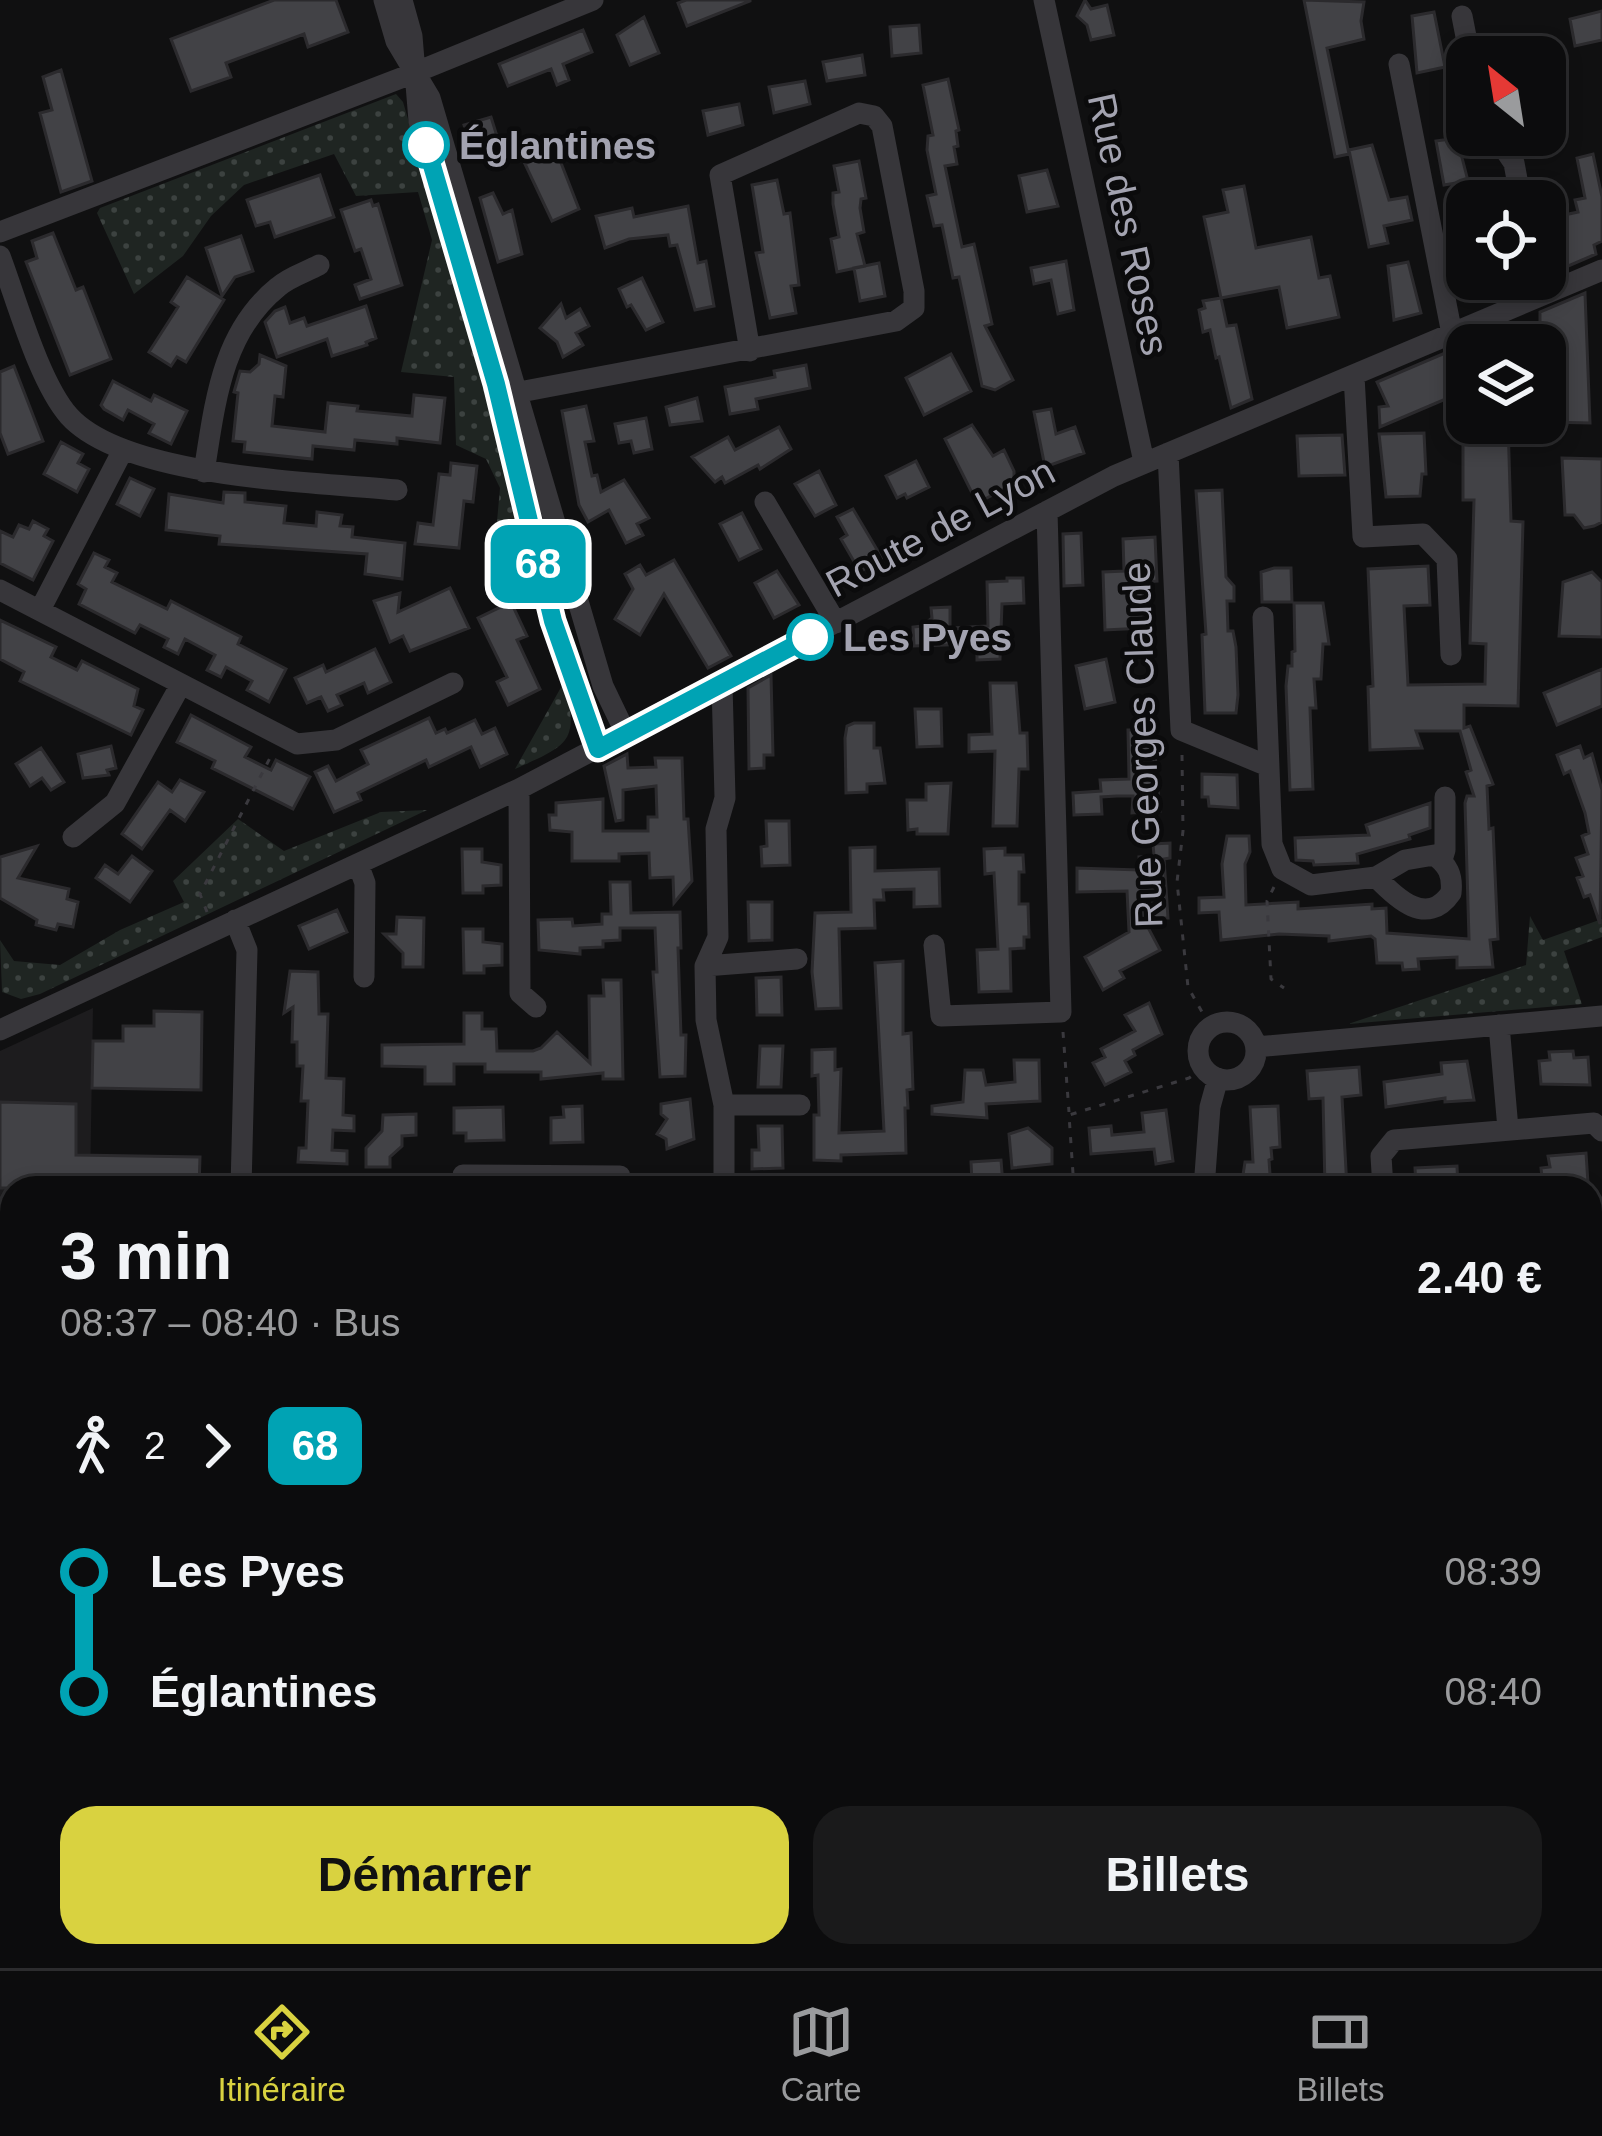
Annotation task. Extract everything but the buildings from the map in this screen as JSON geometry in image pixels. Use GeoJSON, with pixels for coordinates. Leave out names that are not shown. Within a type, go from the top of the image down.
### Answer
{"type":"FeatureCollection","features":[{"type":"Feature","properties":{"kind":"street"},"geometry":{"type":"LineString","coordinates":[[384,0],[396,41],[414,74]]}},
{"type":"Feature","properties":{"kind":"street"},"geometry":{"type":"LineString","coordinates":[[402,0],[412,36],[419,121],[604,686],[626,734]]}},
{"type":"Feature","properties":{"kind":"street"},"geometry":{"type":"LineString","coordinates":[[0,232],[414,74],[593,0]]}},
{"type":"Feature","properties":{"kind":"street","name":"Rue des Roses"},"geometry":{"type":"LineString","coordinates":[[1044,0],[1144,462]]}},
{"type":"Feature","properties":{"kind":"street"},"geometry":{"type":"LineString","coordinates":[[1462,16],[1466,36]]}},
{"type":"Feature","properties":{"kind":"street"},"geometry":{"type":"LineString","coordinates":[[1399,64],[1450,324]]}},
{"type":"Feature","properties":{"kind":"street"},"geometry":{"type":"LineString","coordinates":[[507,395],[750,351],[896,321],[914,308],[882,125],[874,116],[859,113],[720,176],[750,351]]}},
{"type":"Feature","properties":{"kind":"street"},"geometry":{"type":"LineString","coordinates":[[0,256],[53,394],[72,420],[123,450],[204,472],[397,490]]}},
{"type":"Feature","properties":{"kind":"street"},"geometry":{"type":"LineString","coordinates":[[204,472],[217,390],[236,333],[279,285],[320,266]]}},
{"type":"Feature","properties":{"kind":"street","name":"Route de Lyon"},"geometry":{"type":"LineString","coordinates":[[1566,280],[1602,270]]}},
{"type":"Feature","properties":{"kind":"street","name":"Route de Lyon"},"geometry":{"type":"LineString","coordinates":[[1472,324],[1519,300]]}},
{"type":"Feature","properties":{"kind":"street","name":"Route de Lyon"},"geometry":{"type":"LineString","coordinates":[[0,1030],[519,789],[1144,462],[1446,337]]}},
{"type":"Feature","properties":{"kind":"street"},"geometry":{"type":"LineString","coordinates":[[1354,376],[1363,537],[1423,534],[1447,559],[1451,655]]}},
{"type":"Feature","properties":{"kind":"street"},"geometry":{"type":"LineString","coordinates":[[507,395],[553,621],[598,749]]}},
{"type":"Feature","properties":{"kind":"street"},"geometry":{"type":"LineString","coordinates":[[40,608],[123,450]]}},
{"type":"Feature","properties":{"kind":"street","name":"Rue Georges Claude"},"geometry":{"type":"LineString","coordinates":[[1168,453],[1181,730]]}},
{"type":"Feature","properties":{"kind":"street"},"geometry":{"type":"LineString","coordinates":[[765,502],[836,623]]}},
{"type":"Feature","properties":{"kind":"street"},"geometry":{"type":"LineString","coordinates":[[934,945],[941,1016],[1061,1012],[1047,511]]}},
{"type":"Feature","properties":{"kind":"street"},"geometry":{"type":"LineString","coordinates":[[0,590],[297,745],[336,740],[453,683]]}},
{"type":"Feature","properties":{"kind":"street"},"geometry":{"type":"LineString","coordinates":[[553,621],[583,612]]}},
{"type":"Feature","properties":{"kind":"street"},"geometry":{"type":"LineString","coordinates":[[1263,616],[1272,844],[1282,869],[1311,885],[1376,877],[1423,855],[1434,855],[1452,879],[1450,893],[1435,908],[1420,910],[1408,906],[1376,877]]}},
{"type":"Feature","properties":{"kind":"street"},"geometry":{"type":"LineString","coordinates":[[722,684],[725,798],[716,829],[718,937],[705,965],[706,1020],[724,1105],[724,1176]]}},
{"type":"Feature","properties":{"kind":"street"},"geometry":{"type":"LineString","coordinates":[[74,837],[115,802],[180,686]]}},
{"type":"Feature","properties":{"kind":"street"},"geometry":{"type":"LineString","coordinates":[[1181,730],[1268,766]]}},
{"type":"Feature","properties":{"kind":"street"},"geometry":{"type":"LineString","coordinates":[[519,789],[520,992],[536,1007]]}},
{"type":"Feature","properties":{"kind":"street"},"geometry":{"type":"LineString","coordinates":[[1442,860],[1445,797]]}},
{"type":"Feature","properties":{"kind":"street"},"geometry":{"type":"LineString","coordinates":[[358,864],[365,884],[364,977]]}},
{"type":"Feature","properties":{"kind":"street"},"geometry":{"type":"LineString","coordinates":[[224,925],[247,950],[241,1176]]}},
{"type":"Feature","properties":{"kind":"street"},"geometry":{"type":"LineString","coordinates":[[705,965],[797,959]]}},
{"type":"Feature","properties":{"kind":"street"},"geometry":{"type":"LineString","coordinates":[[1256,1048],[1602,1016]]}},
{"type":"Feature","properties":{"kind":"street"},"geometry":{"type":"LineString","coordinates":[[1205,1176],[1211,1073],[1200,1043],[1211,1028],[1230,1023],[1242,1026],[1256,1048]]}},
{"type":"Feature","properties":{"kind":"street"},"geometry":{"type":"LineString","coordinates":[[1499,1025],[1508,1129]]}},
{"type":"Feature","properties":{"kind":"street"},"geometry":{"type":"LineString","coordinates":[[1211,1073],[1238,1078],[1248,1071],[1256,1048]]}},
{"type":"Feature","properties":{"kind":"street"},"geometry":{"type":"LineString","coordinates":[[724,1105],[800,1105]]}},
{"type":"Feature","properties":{"kind":"street"},"geometry":{"type":"LineString","coordinates":[[1382,1176],[1381,1156],[1394,1140],[1594,1123],[1602,1131]]}},
{"type":"Feature","properties":{"kind":"street"},"geometry":{"type":"LineString","coordinates":[[463,1175],[620,1176]]}},
{"type":"Feature","properties":{"kind":"path","name":"Rue Georges Claude"},"geometry":{"type":"LineString","coordinates":[[1181,730],[1184,831],[1177,882],[1188,987],[1211,1028]]}},
{"type":"Feature","properties":{"kind":"path"},"geometry":{"type":"LineString","coordinates":[[224,925],[200,894],[281,736]]}},
{"type":"Feature","properties":{"kind":"path"},"geometry":{"type":"LineString","coordinates":[[1282,869],[1267,901],[1270,979],[1284,988]]}},
{"type":"Feature","properties":{"kind":"path"},"geometry":{"type":"LineString","coordinates":[[1061,1012],[1073,1176]]}},
{"type":"Feature","properties":{"kind":"path"},"geometry":{"type":"LineString","coordinates":[[1069,1114],[1211,1073]]}},
{"type":"Feature","properties":{"kind":"shaded area"},"geometry":{"type":"Polygon","coordinates":[[[396,94],[403,102],[485,380],[535,584],[493,566],[500,488],[486,459],[456,445],[454,377],[401,372],[432,240],[418,192],[356,196],[334,154],[244,185],[211,216],[183,256],[134,294],[97,213],[396,94]]]}},
{"type":"Feature","properties":{"kind":"shaded area"},"geometry":{"type":"Polygon","coordinates":[[[564,682],[571,718],[566,739],[548,754],[515,769],[564,682]]]}},
{"type":"Feature","properties":{"kind":"shaded area"},"geometry":{"type":"Polygon","coordinates":[[[427,810],[40,994],[21,999],[2,992],[0,940],[14,961],[60,965],[120,930],[184,902],[173,881],[238,819],[284,851],[381,812],[427,810]]]}},
{"type":"Feature","properties":{"kind":"shaded area"},"geometry":{"type":"Polygon","coordinates":[[[1530,916],[1543,940],[1602,919],[1602,937],[1564,951],[1582,1004],[1348,1024],[1526,965],[1530,916]]]}},
{"type":"Feature","properties":{"kind":"shaded area"},"geometry":{"type":"Polygon","coordinates":[[[93,1008],[90,1176],[0,1176],[0,1051],[93,1008]]]}},
{"type":"Feature","properties":{"kind":"bus line","name":"68"},"geometry":{"type":"LineString","coordinates":[[426,145],[496,384],[553,621],[598,749],[810,637]]}},
{"type":"Feature","properties":{"kind":"place","name":"Églantines"},"geometry":{"type":"Point","coordinates":[426,145]}},
{"type":"Feature","properties":{"kind":"place","name":"Les Pyes"},"geometry":{"type":"Point","coordinates":[810,637]}}]}
